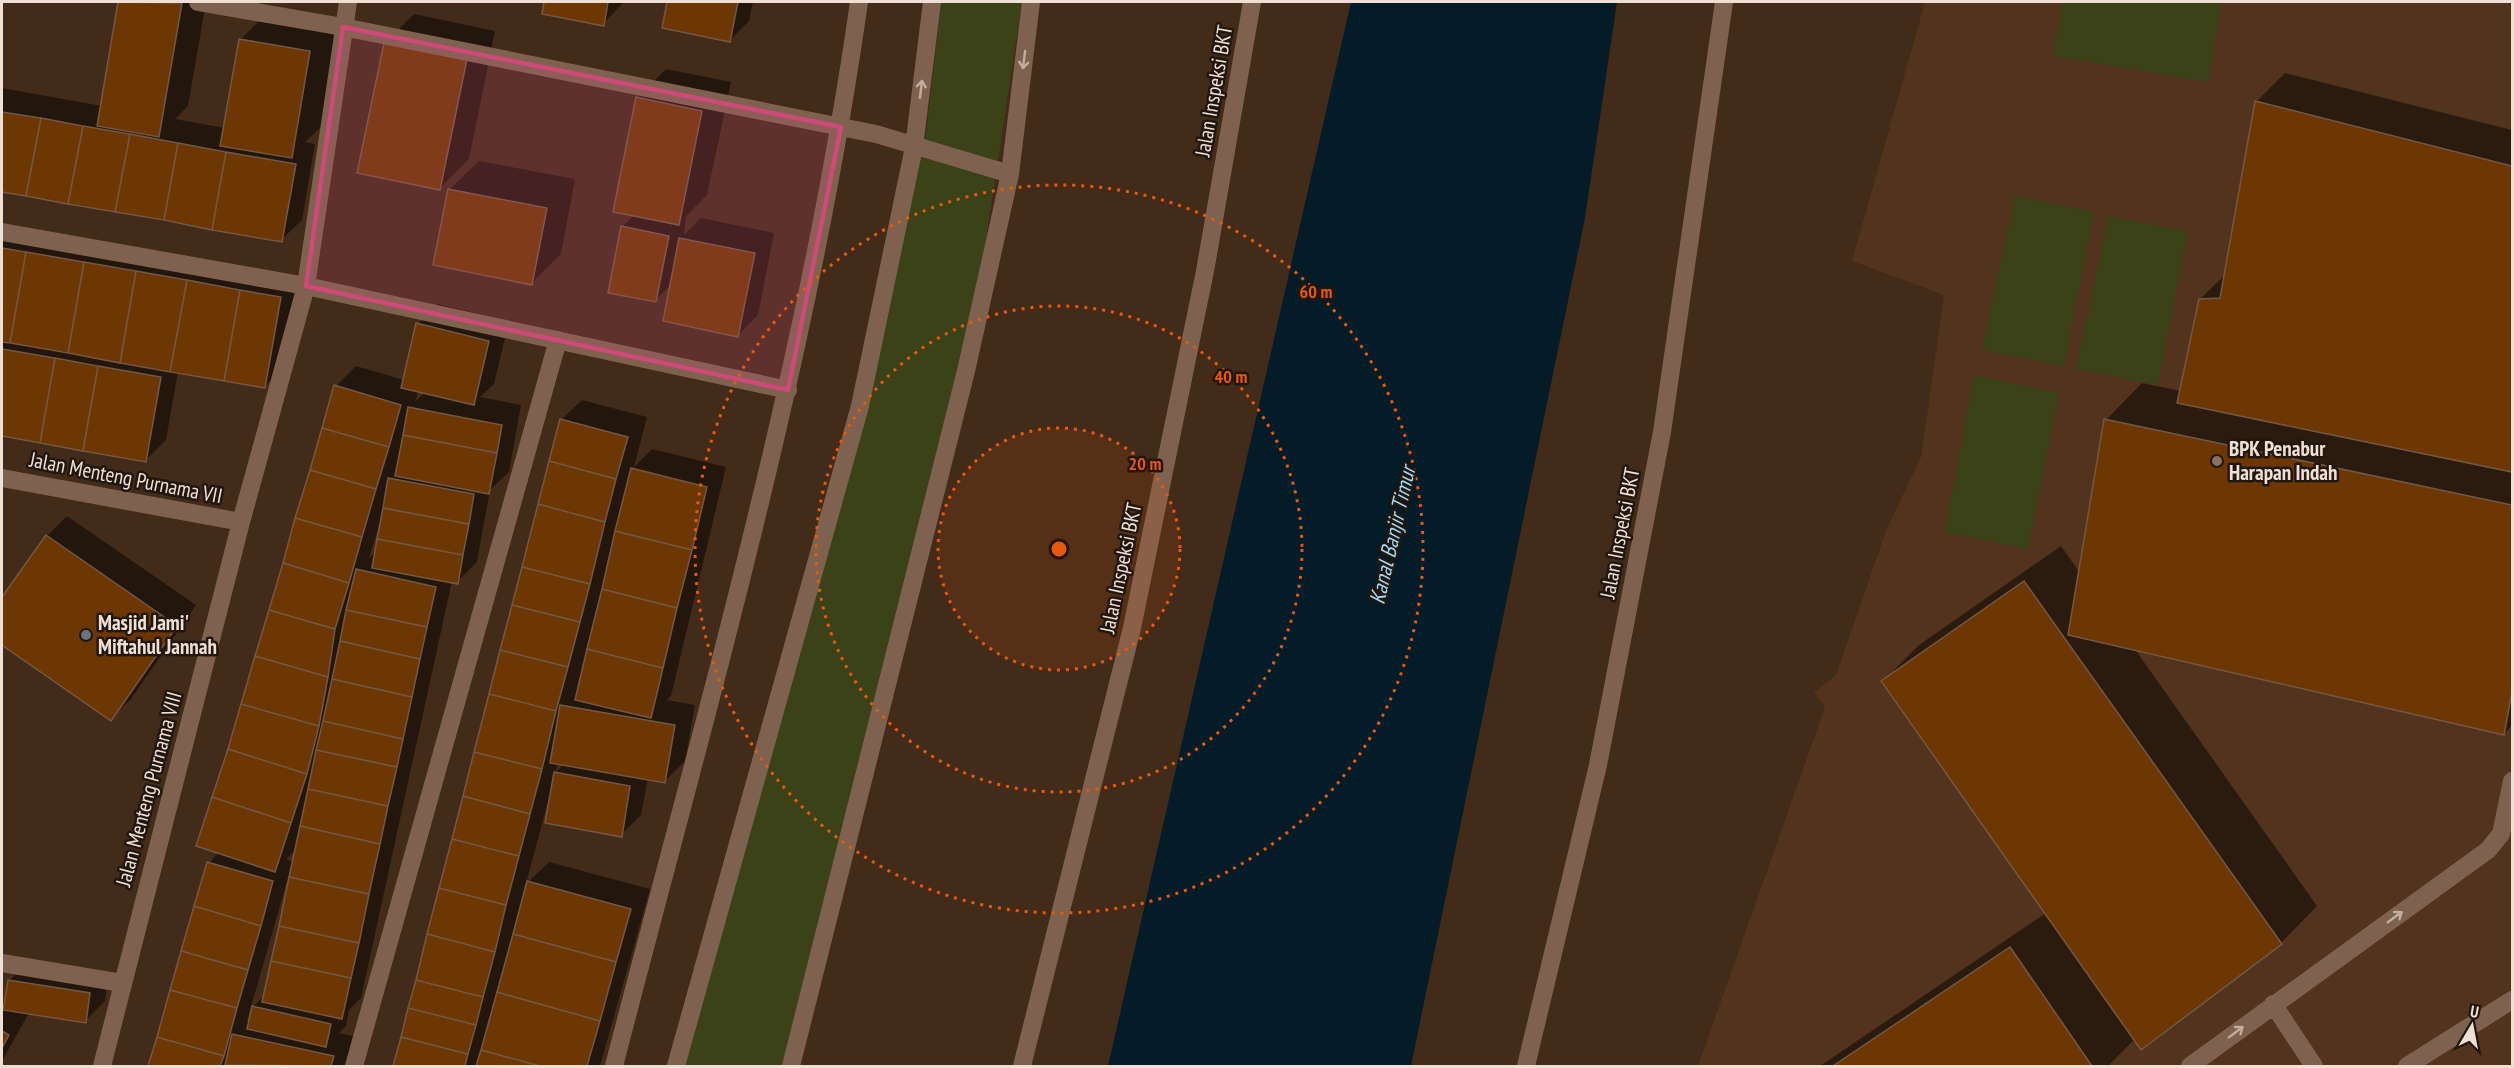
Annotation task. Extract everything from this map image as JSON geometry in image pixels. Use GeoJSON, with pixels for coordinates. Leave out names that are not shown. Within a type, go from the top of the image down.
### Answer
{"type":"FeatureCollection","features":[{"type":"Feature","properties":{"kind":"street"},"geometry":{"type":"LineString","coordinates":[[198,2],[343,27],[876,134],[1010,174]]}},
{"type":"Feature","properties":{"kind":"street","name":"Jalan Menteng Purnama VIII"},"geometry":{"type":"LineString","coordinates":[[102,1066],[241,522],[306,286],[348,2]]}},
{"type":"Feature","properties":{"kind":"street"},"geometry":{"type":"LineString","coordinates":[[614,1066],[788,390],[841,128],[859,2]]}},
{"type":"Feature","properties":{"kind":"street"},"geometry":{"type":"LineString","coordinates":[[676,1066],[860,406],[914,147],[932,2]]}},
{"type":"Feature","properties":{"kind":"street"},"geometry":{"type":"LineString","coordinates":[[791,1066],[966,371],[1010,174],[1031,2]]}},
{"type":"Feature","properties":{"kind":"street","name":"Jalan Inspeksi BKT"},"geometry":{"type":"LineString","coordinates":[[1022,1066],[1132,628],[1205,271],[1252,2]]}},
{"type":"Feature","properties":{"kind":"street","name":"Jalan Inspeksi BKT"},"geometry":{"type":"LineString","coordinates":[[1526,1066],[1598,765],[1662,432],[1724,2]]}},
{"type":"Feature","properties":{"kind":"street"},"geometry":{"type":"LineString","coordinates":[[2,232],[306,286],[788,390]]}},
{"type":"Feature","properties":{"kind":"street"},"geometry":{"type":"LineString","coordinates":[[354,1066],[558,340]]}},
{"type":"Feature","properties":{"kind":"street","name":"Jalan Menteng Purnama VII"},"geometry":{"type":"LineString","coordinates":[[2,478],[241,522]]}},
{"type":"Feature","properties":{"kind":"street"},"geometry":{"type":"LineString","coordinates":[[2190,1066],[2507,836],[2512,781]]}},
{"type":"Feature","properties":{"kind":"street"},"geometry":{"type":"LineString","coordinates":[[2,963],[122,983]]}},
{"type":"Feature","properties":{"kind":"street"},"geometry":{"type":"LineString","coordinates":[[2407,1066],[2512,1000]]}},
{"type":"Feature","properties":{"kind":"street"},"geometry":{"type":"LineString","coordinates":[[2273,1004],[2314,1066]]}},
{"type":"Feature","properties":{"kind":"highlighted area"},"geometry":{"type":"Polygon","coordinates":[[[343,27],[841,127],[788,390],[306,286],[343,27]]]}},
{"type":"Feature","properties":{"kind":"shaded area","name":"BPK Penabur Harapan Indah"},"geometry":{"type":"Polygon","coordinates":[[[1925,2],[2512,2],[2512,1066],[1698,1066],[1825,707],[1814,692],[1836,675],[1887,528],[1921,457],[1944,295],[1852,261],[1925,2]]]}},
{"type":"Feature","properties":{"kind":"green space"},"geometry":{"type":"Polygon","coordinates":[[[941,2],[1022,2],[966,371],[791,1066],[676,1066],[860,406],[926,135],[941,2]]]}},
{"type":"Feature","properties":{"kind":"green space"},"geometry":{"type":"Polygon","coordinates":[[[2063,2],[2210,2],[2222,4],[2208,82],[2053,56],[2063,2]]]}},
{"type":"Feature","properties":{"kind":"green space"},"geometry":{"type":"Polygon","coordinates":[[[2015,196],[2094,212],[2064,366],[1982,350],[2015,196]]]}},
{"type":"Feature","properties":{"kind":"green space"},"geometry":{"type":"Polygon","coordinates":[[[2109,216],[2188,231],[2158,385],[2076,369],[2109,216]]]}},
{"type":"Feature","properties":{"kind":"green space"},"geometry":{"type":"Polygon","coordinates":[[[1974,375],[2059,393],[2028,549],[1945,532],[1974,375]]]}},
{"type":"Feature","properties":{"kind":"water","name":"Kanal Banjir Timur"},"geometry":{"type":"Polygon","coordinates":[[[1351,2],[1617,2],[1585,218],[1411,1066],[1108,1066],[1351,2]]]}},
{"type":"Feature","properties":{"kind":"building"},"geometry":{"type":"Polygon","coordinates":[[[118,2],[182,3],[159,137],[97,126],[118,2]]]}},
{"type":"Feature","properties":{"kind":"building"},"geometry":{"type":"Polygon","coordinates":[[[544,2],[608,2],[604,26],[542,14],[544,2]]]}},
{"type":"Feature","properties":{"kind":"building"},"geometry":{"type":"Polygon","coordinates":[[[667,2],[738,2],[730,42],[662,28],[667,2]]]}},
{"type":"Feature","properties":{"kind":"building"},"geometry":{"type":"Polygon","coordinates":[[[239,39],[310,51],[292,158],[220,146],[239,39]]]}},
{"type":"Feature","properties":{"kind":"building"},"geometry":{"type":"Polygon","coordinates":[[[384,43],[467,59],[440,190],[357,173],[384,43]]]}},
{"type":"Feature","properties":{"kind":"building"},"geometry":{"type":"Polygon","coordinates":[[[636,97],[702,111],[679,225],[613,212],[636,97]]]}},
{"type":"Feature","properties":{"kind":"building"},"geometry":{"type":"Polygon","coordinates":[[[2255,101],[2512,166],[2512,472],[2177,403],[2199,299],[2220,298],[2255,101]]]}},
{"type":"Feature","properties":{"kind":"building"},"geometry":{"type":"Polygon","coordinates":[[[2,112],[41,118],[26,196],[2,192],[2,112]]]}},
{"type":"Feature","properties":{"kind":"building"},"geometry":{"type":"Polygon","coordinates":[[[41,118],[83,126],[68,204],[26,196],[41,118]]]}},
{"type":"Feature","properties":{"kind":"building"},"geometry":{"type":"Polygon","coordinates":[[[83,126],[130,134],[115,212],[68,204],[83,126]]]}},
{"type":"Feature","properties":{"kind":"building"},"geometry":{"type":"Polygon","coordinates":[[[130,134],[178,143],[164,220],[115,212],[130,134]]]}},
{"type":"Feature","properties":{"kind":"building"},"geometry":{"type":"Polygon","coordinates":[[[178,143],[226,152],[212,230],[164,220],[178,143]]]}},
{"type":"Feature","properties":{"kind":"building"},"geometry":{"type":"Polygon","coordinates":[[[226,152],[296,164],[282,242],[212,230],[226,152]]]}},
{"type":"Feature","properties":{"kind":"building"},"geometry":{"type":"Polygon","coordinates":[[[448,189],[547,208],[532,285],[433,265],[448,189]]]}},
{"type":"Feature","properties":{"kind":"building"},"geometry":{"type":"Polygon","coordinates":[[[621,226],[669,236],[656,302],[608,293],[621,226]]]}},
{"type":"Feature","properties":{"kind":"building"},"geometry":{"type":"Polygon","coordinates":[[[679,238],[755,253],[738,337],[663,321],[679,238]]]}},
{"type":"Feature","properties":{"kind":"building"},"geometry":{"type":"Polygon","coordinates":[[[2,248],[26,252],[10,343],[2,342],[2,248]]]}},
{"type":"Feature","properties":{"kind":"building"},"geometry":{"type":"Polygon","coordinates":[[[26,252],[84,262],[68,353],[10,343],[26,252]]]}},
{"type":"Feature","properties":{"kind":"building"},"geometry":{"type":"Polygon","coordinates":[[[84,262],[136,271],[120,363],[68,353],[84,262]]]}},
{"type":"Feature","properties":{"kind":"building"},"geometry":{"type":"Polygon","coordinates":[[[136,271],[187,280],[170,372],[120,363],[136,271]]]}},
{"type":"Feature","properties":{"kind":"building"},"geometry":{"type":"Polygon","coordinates":[[[187,280],[240,290],[224,381],[170,372],[187,280]]]}},
{"type":"Feature","properties":{"kind":"building"},"geometry":{"type":"Polygon","coordinates":[[[240,290],[281,297],[265,388],[224,381],[240,290]]]}},
{"type":"Feature","properties":{"kind":"building"},"geometry":{"type":"Polygon","coordinates":[[[416,323],[489,341],[474,405],[401,388],[416,323]]]}},
{"type":"Feature","properties":{"kind":"building"},"geometry":{"type":"Polygon","coordinates":[[[2,349],[55,358],[40,443],[2,436],[2,349]]]}},
{"type":"Feature","properties":{"kind":"building"},"geometry":{"type":"Polygon","coordinates":[[[55,358],[98,366],[83,451],[40,443],[55,358]]]}},
{"type":"Feature","properties":{"kind":"building"},"geometry":{"type":"Polygon","coordinates":[[[98,366],[161,377],[146,462],[83,451],[98,366]]]}},
{"type":"Feature","properties":{"kind":"building"},"geometry":{"type":"Polygon","coordinates":[[[334,385],[401,405],[389,447],[322,428],[334,385]]]}},
{"type":"Feature","properties":{"kind":"building"},"geometry":{"type":"Polygon","coordinates":[[[408,407],[502,425],[497,453],[403,435],[408,407]]]}},
{"type":"Feature","properties":{"kind":"building"},"geometry":{"type":"Polygon","coordinates":[[[560,419],[628,437],[616,479],[549,461],[560,419]]]}},
{"type":"Feature","properties":{"kind":"building"},"geometry":{"type":"Polygon","coordinates":[[[2104,419],[2512,505],[2512,692],[2504,735],[2068,635],[2104,419]]]}},
{"type":"Feature","properties":{"kind":"building"},"geometry":{"type":"Polygon","coordinates":[[[322,428],[389,447],[376,489],[310,470],[322,428]]]}},
{"type":"Feature","properties":{"kind":"building"},"geometry":{"type":"Polygon","coordinates":[[[403,435],[497,453],[489,494],[395,476],[403,435]]]}},
{"type":"Feature","properties":{"kind":"building"},"geometry":{"type":"Polygon","coordinates":[[[549,461],[616,479],[605,522],[538,504],[549,461]]]}},
{"type":"Feature","properties":{"kind":"building"},"geometry":{"type":"Polygon","coordinates":[[[631,468],[707,487],[692,550],[615,531],[631,468]]]}},
{"type":"Feature","properties":{"kind":"building"},"geometry":{"type":"Polygon","coordinates":[[[310,470],[376,489],[362,537],[295,518],[310,470]]]}},
{"type":"Feature","properties":{"kind":"building"},"geometry":{"type":"Polygon","coordinates":[[[388,478],[474,494],[469,524],[383,508],[388,478]]]}},
{"type":"Feature","properties":{"kind":"building"},"geometry":{"type":"Polygon","coordinates":[[[538,504],[605,522],[590,584],[522,567],[538,504]]]}},
{"type":"Feature","properties":{"kind":"building"},"geometry":{"type":"Polygon","coordinates":[[[383,508],[469,524],[463,555],[377,539],[383,508]]]}},
{"type":"Feature","properties":{"kind":"building"},"geometry":{"type":"Polygon","coordinates":[[[295,518],[362,537],[349,583],[283,563],[295,518]]]}},
{"type":"Feature","properties":{"kind":"building"},"geometry":{"type":"Polygon","coordinates":[[[615,531],[692,550],[677,608],[602,589],[615,531]]]}},
{"type":"Feature","properties":{"kind":"building","name":"Masjid Jami' Miftahul Jannah"},"geometry":{"type":"Polygon","coordinates":[[[46,535],[177,626],[111,721],[2,645],[2,597],[46,535]]]}},
{"type":"Feature","properties":{"kind":"building"},"geometry":{"type":"Polygon","coordinates":[[[377,539],[463,555],[458,584],[372,568],[377,539]]]}},
{"type":"Feature","properties":{"kind":"building"},"geometry":{"type":"Polygon","coordinates":[[[283,563],[349,583],[335,629],[269,610],[283,563]]]}},
{"type":"Feature","properties":{"kind":"building"},"geometry":{"type":"Polygon","coordinates":[[[522,567],[590,584],[580,622],[512,605],[522,567]]]}},
{"type":"Feature","properties":{"kind":"building"},"geometry":{"type":"Polygon","coordinates":[[[356,569],[436,587],[427,627],[346,610],[356,569]]]}},
{"type":"Feature","properties":{"kind":"building"},"geometry":{"type":"Polygon","coordinates":[[[2024,581],[2282,944],[2141,1050],[1881,681],[2024,581]]]}},
{"type":"Feature","properties":{"kind":"building"},"geometry":{"type":"Polygon","coordinates":[[[602,589],[677,608],[663,668],[587,649],[602,589]]]}},
{"type":"Feature","properties":{"kind":"building"},"geometry":{"type":"Polygon","coordinates":[[[512,605],[580,622],[568,667],[500,650],[512,605]]]}},
{"type":"Feature","properties":{"kind":"building"},"geometry":{"type":"Polygon","coordinates":[[[269,610],[335,629],[328,677],[255,656],[269,610]]]}},
{"type":"Feature","properties":{"kind":"building"},"geometry":{"type":"Polygon","coordinates":[[[346,610],[427,627],[420,659],[340,641],[346,610]]]}},
{"type":"Feature","properties":{"kind":"building"},"geometry":{"type":"Polygon","coordinates":[[[340,641],[420,659],[412,697],[332,679],[340,641]]]}},
{"type":"Feature","properties":{"kind":"building"},"geometry":{"type":"Polygon","coordinates":[[[587,649],[663,668],[651,718],[575,700],[587,649]]]}},
{"type":"Feature","properties":{"kind":"building"},"geometry":{"type":"Polygon","coordinates":[[[500,650],[568,667],[556,711],[489,694],[500,650]]]}},
{"type":"Feature","properties":{"kind":"building"},"geometry":{"type":"Polygon","coordinates":[[[255,656],[328,677],[319,726],[241,704],[255,656]]]}},
{"type":"Feature","properties":{"kind":"building"},"geometry":{"type":"Polygon","coordinates":[[[332,679],[412,697],[403,739],[323,721],[332,679]]]}},
{"type":"Feature","properties":{"kind":"building"},"geometry":{"type":"Polygon","coordinates":[[[489,694],[556,711],[542,769],[474,752],[489,694]]]}},
{"type":"Feature","properties":{"kind":"building"},"geometry":{"type":"Polygon","coordinates":[[[241,704],[319,726],[307,774],[228,749],[241,704]]]}},
{"type":"Feature","properties":{"kind":"building"},"geometry":{"type":"Polygon","coordinates":[[[560,705],[675,725],[665,783],[550,763],[560,705]]]}},
{"type":"Feature","properties":{"kind":"building"},"geometry":{"type":"Polygon","coordinates":[[[323,721],[403,739],[397,767],[316,750],[323,721]]]}},
{"type":"Feature","properties":{"kind":"building"},"geometry":{"type":"Polygon","coordinates":[[[228,749],[307,774],[291,823],[212,797],[228,749]]]}},
{"type":"Feature","properties":{"kind":"building"},"geometry":{"type":"Polygon","coordinates":[[[316,750],[397,767],[388,806],[308,789],[316,750]]]}},
{"type":"Feature","properties":{"kind":"building"},"geometry":{"type":"Polygon","coordinates":[[[474,752],[542,769],[530,814],[463,796],[474,752]]]}},
{"type":"Feature","properties":{"kind":"building"},"geometry":{"type":"Polygon","coordinates":[[[554,772],[630,786],[622,837],[545,823],[554,772]]]}},
{"type":"Feature","properties":{"kind":"building"},"geometry":{"type":"Polygon","coordinates":[[[308,789],[388,806],[380,844],[300,826],[308,789]]]}},
{"type":"Feature","properties":{"kind":"building"},"geometry":{"type":"Polygon","coordinates":[[[463,796],[530,814],[519,856],[452,839],[463,796]]]}},
{"type":"Feature","properties":{"kind":"building"},"geometry":{"type":"Polygon","coordinates":[[[212,797],[291,823],[275,872],[196,846],[212,797]]]}},
{"type":"Feature","properties":{"kind":"building"},"geometry":{"type":"Polygon","coordinates":[[[300,826],[380,844],[369,894],[289,877],[300,826]]]}},
{"type":"Feature","properties":{"kind":"building"},"geometry":{"type":"Polygon","coordinates":[[[452,839],[519,856],[506,905],[439,888],[452,839]]]}},
{"type":"Feature","properties":{"kind":"building"},"geometry":{"type":"Polygon","coordinates":[[[207,862],[273,881],[261,926],[194,906],[207,862]]]}},
{"type":"Feature","properties":{"kind":"building"},"geometry":{"type":"Polygon","coordinates":[[[289,877],[369,894],[359,943],[279,926],[289,877]]]}},
{"type":"Feature","properties":{"kind":"building"},"geometry":{"type":"Polygon","coordinates":[[[527,881],[631,909],[616,962],[513,934],[527,881]]]}},
{"type":"Feature","properties":{"kind":"building"},"geometry":{"type":"Polygon","coordinates":[[[439,888],[506,905],[495,952],[427,934],[439,888]]]}},
{"type":"Feature","properties":{"kind":"building"},"geometry":{"type":"Polygon","coordinates":[[[194,906],[261,926],[248,970],[181,951],[194,906]]]}},
{"type":"Feature","properties":{"kind":"building"},"geometry":{"type":"Polygon","coordinates":[[[279,926],[359,943],[351,978],[271,961],[279,926]]]}},
{"type":"Feature","properties":{"kind":"building"},"geometry":{"type":"Polygon","coordinates":[[[427,934],[495,952],[483,997],[416,980],[427,934]]]}},
{"type":"Feature","properties":{"kind":"building"},"geometry":{"type":"Polygon","coordinates":[[[513,934],[616,962],[600,1021],[497,992],[513,934]]]}},
{"type":"Feature","properties":{"kind":"building"},"geometry":{"type":"Polygon","coordinates":[[[2010,947],[2092,1066],[1833,1066],[2010,947]]]}},
{"type":"Feature","properties":{"kind":"building"},"geometry":{"type":"Polygon","coordinates":[[[181,951],[248,970],[237,1008],[170,990],[181,951]]]}},
{"type":"Feature","properties":{"kind":"building"},"geometry":{"type":"Polygon","coordinates":[[[271,961],[351,978],[342,1019],[262,1002],[271,961]]]}},
{"type":"Feature","properties":{"kind":"building"},"geometry":{"type":"Polygon","coordinates":[[[8,980],[90,993],[86,1023],[3,1010],[8,980]]]}},
{"type":"Feature","properties":{"kind":"building"},"geometry":{"type":"Polygon","coordinates":[[[416,980],[483,997],[476,1025],[408,1008],[416,980]]]}},
{"type":"Feature","properties":{"kind":"building"},"geometry":{"type":"Polygon","coordinates":[[[170,990],[237,1008],[224,1056],[157,1037],[170,990]]]}},
{"type":"Feature","properties":{"kind":"building"},"geometry":{"type":"Polygon","coordinates":[[[497,992],[600,1021],[587,1066],[540,1066],[481,1050],[497,992]]]}},
{"type":"Feature","properties":{"kind":"building"},"geometry":{"type":"Polygon","coordinates":[[[252,1006],[331,1024],[326,1047],[247,1029],[252,1006]]]}},
{"type":"Feature","properties":{"kind":"building"},"geometry":{"type":"Polygon","coordinates":[[[408,1008],[476,1025],[468,1054],[401,1037],[408,1008]]]}},
{"type":"Feature","properties":{"kind":"building"},"geometry":{"type":"Polygon","coordinates":[[[2,1031],[9,1035],[2,1048],[2,1031]]]}},
{"type":"Feature","properties":{"kind":"building"},"geometry":{"type":"Polygon","coordinates":[[[232,1034],[334,1056],[331,1066],[225,1065],[232,1034]]]}},
{"type":"Feature","properties":{"kind":"building"},"geometry":{"type":"Polygon","coordinates":[[[157,1037],[224,1056],[220,1066],[148,1066],[157,1037]]]}},
{"type":"Feature","properties":{"kind":"building"},"geometry":{"type":"Polygon","coordinates":[[[401,1037],[468,1054],[465,1066],[393,1066],[401,1037]]]}},
{"type":"Feature","properties":{"kind":"building"},"geometry":{"type":"Polygon","coordinates":[[[481,1050],[540,1066],[476,1066],[481,1050]]]}},
{"type":"Feature","properties":{"kind":"place","name":"BPK Penabur Harapan Indah"},"geometry":{"type":"Point","coordinates":[2217,461]}},
{"type":"Feature","properties":{"kind":"place","name":"Masjid Jami' Miftahul Jannah"},"geometry":{"type":"Point","coordinates":[86,635]}}]}
